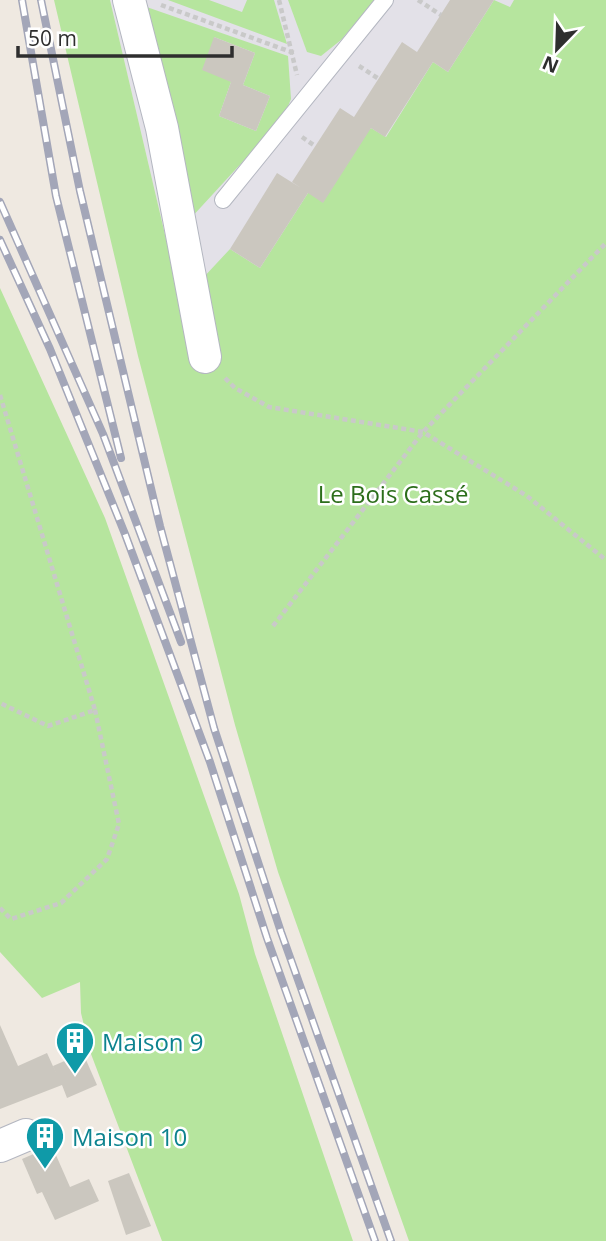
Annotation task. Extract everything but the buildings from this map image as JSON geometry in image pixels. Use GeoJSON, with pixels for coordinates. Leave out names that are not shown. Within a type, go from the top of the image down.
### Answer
{"type":"FeatureCollection","features":[{"type":"Feature","properties":{"kind":"street"},"geometry":{"type":"LineString","coordinates":[[129,0],[162,128],[205,357]]}},
{"type":"Feature","properties":{"kind":"lane"},"geometry":{"type":"LineString","coordinates":[[223,200],[385,0]]}},
{"type":"Feature","properties":{"kind":"path"},"geometry":{"type":"LineString","coordinates":[[279,0],[293,53],[301,103]]}},
{"type":"Feature","properties":{"kind":"path"},"geometry":{"type":"LineString","coordinates":[[418,0],[441,15]]}},
{"type":"Feature","properties":{"kind":"path"},"geometry":{"type":"LineString","coordinates":[[160,5],[293,53]]}},
{"type":"Feature","properties":{"kind":"path"},"geometry":{"type":"LineString","coordinates":[[273,626],[423,432],[606,243]]}},
{"type":"Feature","properties":{"kind":"path"},"geometry":{"type":"LineString","coordinates":[[205,357],[235,388],[269,407],[423,432],[527,496],[606,560]]}},
{"type":"Feature","properties":{"kind":"path"},"geometry":{"type":"LineString","coordinates":[[0,395],[95,710],[119,824],[107,859],[61,903],[11,919],[0,908]]}},
{"type":"Feature","properties":{"kind":"path"},"geometry":{"type":"LineString","coordinates":[[0,703],[48,726],[95,710]]}},
{"type":"Feature","properties":{"kind":"shaded area"},"geometry":{"type":"Polygon","coordinates":[[[110,0],[555,0],[188,349],[170,256],[110,0]]]}},
{"type":"Feature","properties":{"kind":"green space","name":"Le Bois Cassé"},"geometry":{"type":"Polygon","coordinates":[[[54,0],[110,0],[170,256],[187,348],[202,279],[230,249],[260,268],[308,193],[371,128],[386,137],[433,62],[448,72],[494,0],[510,7],[514,0],[606,0],[606,1241],[409,1241],[278,872],[235,725],[138,356],[54,0]]]}},
{"type":"Feature","properties":{"kind":"green space"},"geometry":{"type":"Polygon","coordinates":[[[168,0],[209,0],[242,12],[247,0],[274,0],[287,44],[168,0]]]}},
{"type":"Feature","properties":{"kind":"green space"},"geometry":{"type":"Polygon","coordinates":[[[288,0],[375,0],[341,40],[321,56],[307,52],[288,0]]]}},
{"type":"Feature","properties":{"kind":"green space"},"geometry":{"type":"Polygon","coordinates":[[[138,4],[288,56],[291,99],[283,118],[190,219],[138,4]],[[214,37],[231,82],[219,116],[256,131],[270,96],[243,85],[255,53],[214,37]]]}},
{"type":"Feature","properties":{"kind":"green space"},"geometry":{"type":"Polygon","coordinates":[[[0,288],[105,518],[239,894],[255,954],[353,1241],[162,1241],[91,1054],[81,1013],[80,982],[42,998],[0,952],[0,288]]]}},
{"type":"Feature","properties":{"kind":"railway"},"geometry":{"type":"LineString","coordinates":[[22,0],[56,196],[121,458]]}},
{"type":"Feature","properties":{"kind":"railway"},"geometry":{"type":"LineString","coordinates":[[41,0],[80,191],[160,526],[214,728],[281,932],[391,1241]]}},
{"type":"Feature","properties":{"kind":"railway"},"geometry":{"type":"LineString","coordinates":[[0,202],[103,434],[181,642]]}},
{"type":"Feature","properties":{"kind":"railway"},"geometry":{"type":"LineString","coordinates":[[0,240],[50,349],[125,534],[210,762],[267,938],[375,1241]]}},
{"type":"Feature","properties":{"kind":"place","name":"Maison 9"},"geometry":{"type":"Point","coordinates":[75,1075]}},
{"type":"Feature","properties":{"kind":"place","name":"Maison 10"},"geometry":{"type":"Point","coordinates":[45,1170]}}]}
